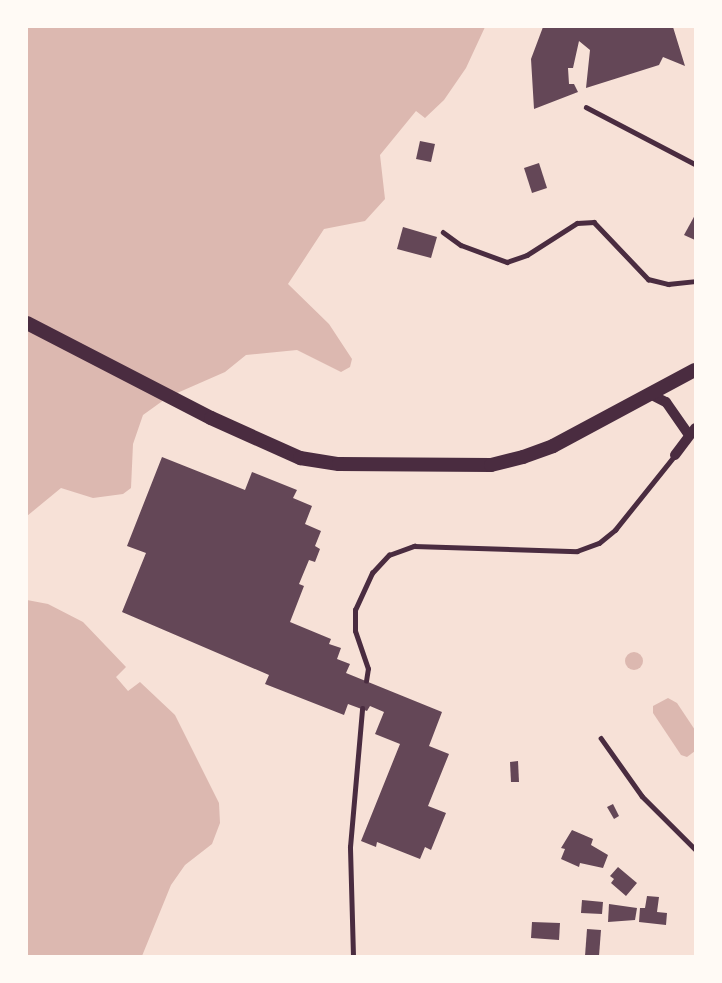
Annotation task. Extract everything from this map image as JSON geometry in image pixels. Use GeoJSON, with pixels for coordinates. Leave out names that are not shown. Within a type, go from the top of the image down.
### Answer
{"type":"FeatureCollection","features":[{"type":"Feature","properties":{"kind":"main road"},"geometry":{"type":"LineString","coordinates":[[27,323],[211,418],[300,458],[339,464],[492,465],[553,446],[695,370]]}},
{"type":"Feature","properties":{"kind":"street"},"geometry":{"type":"LineString","coordinates":[[650,394],[666,402],[692,431],[675,455]]}},
{"type":"Feature","properties":{"kind":"lane"},"geometry":{"type":"LineString","coordinates":[[586,107],[695,164]]}},
{"type":"Feature","properties":{"kind":"lane"},"geometry":{"type":"LineString","coordinates":[[442,232],[461,245],[507,262],[527,255],[577,223],[594,222],[648,279],[668,284],[695,281]]}},
{"type":"Feature","properties":{"kind":"lane"},"geometry":{"type":"LineString","coordinates":[[366,681],[368,669],[355,631],[355,610],[372,573],[389,555],[414,546],[577,551],[599,543],[615,530],[675,455]]}},
{"type":"Feature","properties":{"kind":"lane"},"geometry":{"type":"LineString","coordinates":[[352,956],[350,847],[362,709]]}},
{"type":"Feature","properties":{"kind":"lane"},"geometry":{"type":"LineString","coordinates":[[601,738],[642,796],[695,849]]}},
{"type":"Feature","properties":{"kind":"shaded area"},"geometry":{"type":"Polygon","coordinates":[[[27,27],[485,27],[466,68],[444,100],[425,118],[416,111],[380,155],[385,199],[365,221],[324,229],[288,284],[329,324],[352,359],[350,367],[341,372],[297,350],[246,355],[225,372],[168,397],[143,415],[133,444],[131,488],[123,494],[93,498],[61,488],[27,516],[27,27]]]}},
{"type":"Feature","properties":{"kind":"shaded area"},"geometry":{"type":"Polygon","coordinates":[[[27,600],[48,604],[83,622],[126,667],[116,677],[128,691],[140,682],[175,715],[219,803],[220,823],[212,844],[185,865],[171,885],[142,956],[27,956],[27,600]]]}},
{"type":"Feature","properties":{"kind":"shaded area"},"geometry":{"type":"Polygon","coordinates":[[[634,652],[642,657],[643,661],[638,669],[634,670],[626,665],[625,661],[630,653],[634,652]]]}},
{"type":"Feature","properties":{"kind":"shaded area"},"geometry":{"type":"Polygon","coordinates":[[[668,698],[677,703],[695,730],[695,751],[687,757],[681,755],[653,713],[653,706],[668,698]]]}},
{"type":"Feature","properties":{"kind":"building"},"geometry":{"type":"Polygon","coordinates":[[[543,27],[673,27],[685,66],[663,57],[659,65],[586,88],[590,50],[579,41],[573,68],[568,68],[569,84],[574,84],[578,92],[534,109],[531,59],[543,27]]]}},
{"type":"Feature","properties":{"kind":"building"},"geometry":{"type":"Polygon","coordinates":[[[420,141],[435,144],[431,162],[416,159],[420,141]]]}},
{"type":"Feature","properties":{"kind":"building"},"geometry":{"type":"Polygon","coordinates":[[[539,163],[547,188],[532,193],[524,168],[539,163]]]}},
{"type":"Feature","properties":{"kind":"building"},"geometry":{"type":"Polygon","coordinates":[[[695,215],[695,240],[684,235],[695,215]]]}},
{"type":"Feature","properties":{"kind":"building"},"geometry":{"type":"Polygon","coordinates":[[[403,227],[437,237],[431,258],[397,249],[403,227]]]}},
{"type":"Feature","properties":{"kind":"building"},"geometry":{"type":"Polygon","coordinates":[[[162,457],[245,490],[252,472],[297,490],[293,498],[312,506],[305,524],[321,531],[315,546],[320,549],[315,562],[309,560],[299,584],[304,586],[290,622],[331,639],[329,644],[341,648],[337,659],[350,664],[346,673],[442,712],[429,746],[449,754],[428,806],[446,813],[431,850],[425,847],[420,859],[377,842],[376,847],[361,841],[400,744],[375,734],[384,712],[370,706],[367,711],[348,704],[344,715],[265,684],[269,675],[122,612],[146,553],[127,546],[162,457]]]}},
{"type":"Feature","properties":{"kind":"building"},"geometry":{"type":"Polygon","coordinates":[[[518,761],[519,782],[511,782],[510,762],[518,761]]]}},
{"type":"Feature","properties":{"kind":"building"},"geometry":{"type":"Polygon","coordinates":[[[613,804],[619,816],[614,819],[607,807],[613,804]]]}},
{"type":"Feature","properties":{"kind":"building"},"geometry":{"type":"Polygon","coordinates":[[[572,830],[593,839],[591,845],[608,855],[603,868],[580,863],[579,867],[561,859],[565,849],[561,848],[572,830]]]}},
{"type":"Feature","properties":{"kind":"building"},"geometry":{"type":"Polygon","coordinates":[[[618,867],[637,883],[626,896],[611,883],[614,879],[610,876],[618,867]]]}},
{"type":"Feature","properties":{"kind":"building"},"geometry":{"type":"Polygon","coordinates":[[[647,896],[659,897],[657,912],[667,913],[666,925],[639,922],[640,908],[645,908],[647,896]]]}},
{"type":"Feature","properties":{"kind":"building"},"geometry":{"type":"Polygon","coordinates":[[[582,900],[603,902],[602,914],[581,913],[582,900]]]}},
{"type":"Feature","properties":{"kind":"building"},"geometry":{"type":"Polygon","coordinates":[[[609,904],[637,908],[635,920],[608,922],[609,904]]]}},
{"type":"Feature","properties":{"kind":"building"},"geometry":{"type":"Polygon","coordinates":[[[532,922],[560,923],[559,940],[531,938],[532,922]]]}},
{"type":"Feature","properties":{"kind":"building"},"geometry":{"type":"Polygon","coordinates":[[[587,929],[601,930],[599,956],[585,956],[587,929]]]}}]}
